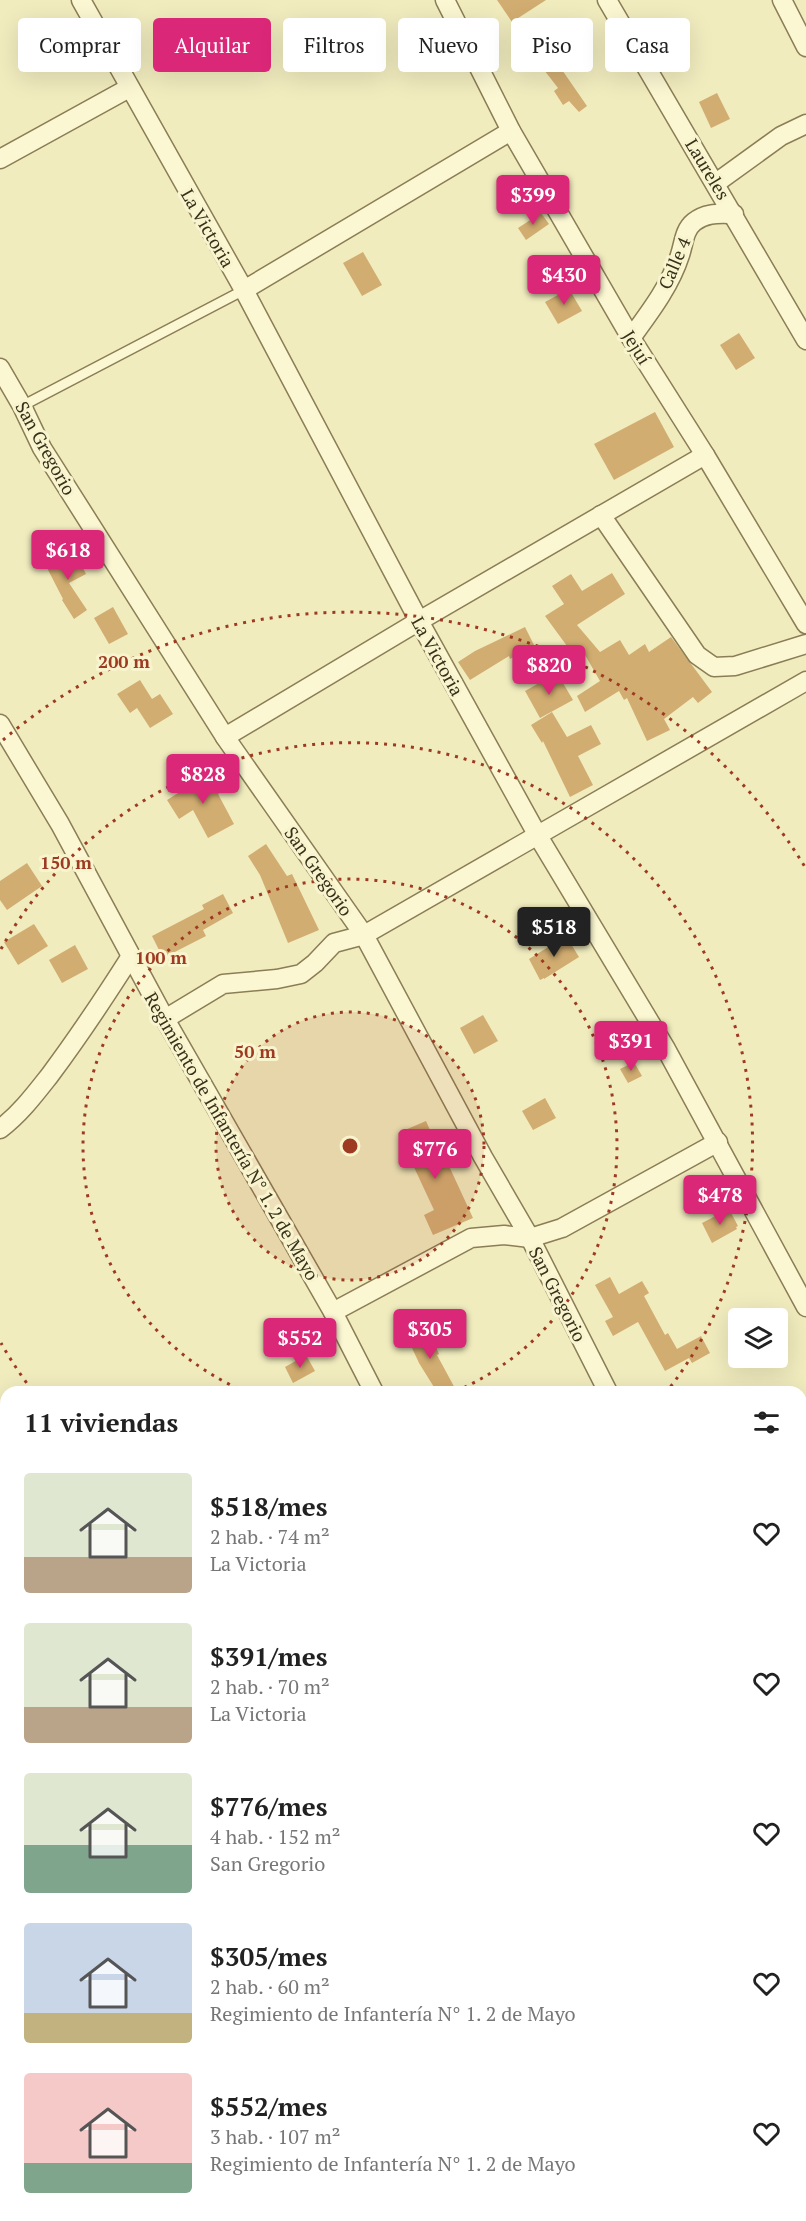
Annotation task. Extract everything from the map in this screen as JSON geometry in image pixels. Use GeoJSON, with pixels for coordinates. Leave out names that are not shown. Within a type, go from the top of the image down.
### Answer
{"type":"FeatureCollection","features":[{"type":"Feature","properties":{"kind":"street","name":"La Victoria"},"geometry":{"type":"LineString","coordinates":[[81,0],[243,290],[419,621],[538,836],[666,1049],[806,1307]]}},
{"type":"Feature","properties":{"kind":"street","name":"Jejuí"},"geometry":{"type":"LineString","coordinates":[[445,0],[511,131],[631,338],[705,455],[806,624]]}},
{"type":"Feature","properties":{"kind":"street","name":"Laureles"},"geometry":{"type":"LineString","coordinates":[[607,0],[806,340]]}},
{"type":"Feature","properties":{"kind":"street"},"geometry":{"type":"LineString","coordinates":[[782,0],[806,47]]}},
{"type":"Feature","properties":{"kind":"street"},"geometry":{"type":"LineString","coordinates":[[0,159],[129,88]]}},
{"type":"Feature","properties":{"kind":"street"},"geometry":{"type":"LineString","coordinates":[[716,183],[781,136],[806,124]]}},
{"type":"Feature","properties":{"kind":"street"},"geometry":{"type":"LineString","coordinates":[[243,290],[511,131]]}},
{"type":"Feature","properties":{"kind":"street","name":"Calle 4"},"geometry":{"type":"LineString","coordinates":[[631,338],[670,281],[681,254],[684,236],[694,222],[711,213],[734,214]]}},
{"type":"Feature","properties":{"kind":"street","name":"San Gregorio"},"geometry":{"type":"LineString","coordinates":[[0,368],[22,406],[42,448],[225,737],[364,935],[477,1147],[530,1238],[605,1386]]}},
{"type":"Feature","properties":{"kind":"street"},"geometry":{"type":"LineString","coordinates":[[225,737],[705,455]]}},
{"type":"Feature","properties":{"kind":"street"},"geometry":{"type":"LineString","coordinates":[[601,515],[697,655],[714,667],[735,666],[806,644]]}},
{"type":"Feature","properties":{"kind":"street"},"geometry":{"type":"LineString","coordinates":[[165,1019],[223,984],[277,980],[301,974],[334,943],[364,935],[806,681]]}},
{"type":"Feature","properties":{"kind":"street","name":"Regimiento de Infantería N° 1. 2 de Mayo"},"geometry":{"type":"LineString","coordinates":[[0,724],[60,824],[165,1019],[333,1312],[371,1386]]}},
{"type":"Feature","properties":{"kind":"street"},"geometry":{"type":"LineString","coordinates":[[0,1129],[19,1113],[88,1025],[131,956]]}},
{"type":"Feature","properties":{"kind":"street"},"geometry":{"type":"LineString","coordinates":[[333,1312],[471,1238],[504,1235],[530,1238],[562,1228],[718,1142]]}},
{"type":"Feature","properties":{"kind":"lane"},"geometry":{"type":"LineString","coordinates":[[22,406],[243,290]]}},
{"type":"Feature","properties":{"kind":"building"},"geometry":{"type":"Polygon","coordinates":[[[497,0],[546,0],[518,18],[511,18],[511,21],[497,0]]]}},
{"type":"Feature","properties":{"kind":"building"},"geometry":{"type":"Polygon","coordinates":[[[546,72],[563,72],[587,106],[579,112],[569,101],[563,105],[554,91],[558,88],[546,72]]]}},
{"type":"Feature","properties":{"kind":"building"},"geometry":{"type":"Polygon","coordinates":[[[717,93],[730,119],[711,128],[699,102],[717,93]]]}},
{"type":"Feature","properties":{"kind":"building"},"geometry":{"type":"Polygon","coordinates":[[[541,213],[549,224],[526,240],[518,228],[541,213]]]}},
{"type":"Feature","properties":{"kind":"building"},"geometry":{"type":"Polygon","coordinates":[[[363,252],[382,285],[362,296],[343,263],[363,252]]]}},
{"type":"Feature","properties":{"kind":"building"},"geometry":{"type":"Polygon","coordinates":[[[569,289],[582,311],[558,324],[545,302],[569,289]]]}},
{"type":"Feature","properties":{"kind":"building"},"geometry":{"type":"Polygon","coordinates":[[[739,333],[755,358],[736,370],[720,345],[739,333]]]}},
{"type":"Feature","properties":{"kind":"building"},"geometry":{"type":"Polygon","coordinates":[[[655,412],[674,447],[614,480],[594,444],[655,412]]]}},
{"type":"Feature","properties":{"kind":"building"},"geometry":{"type":"Polygon","coordinates":[[[74,550],[86,574],[69,583],[87,610],[74,619],[45,564],[74,550]]]}},
{"type":"Feature","properties":{"kind":"building"},"geometry":{"type":"Polygon","coordinates":[[[612,573],[625,594],[577,625],[600,652],[620,640],[629,655],[645,644],[649,652],[671,637],[712,692],[698,703],[693,697],[664,719],[670,730],[647,741],[627,698],[624,700],[619,691],[585,712],[577,696],[600,681],[585,655],[578,661],[545,616],[564,604],[552,586],[571,574],[582,591],[612,573]]]}},
{"type":"Feature","properties":{"kind":"building"},"geometry":{"type":"Polygon","coordinates":[[[113,607],[128,634],[109,644],[94,618],[113,607]]]}},
{"type":"Feature","properties":{"kind":"building"},"geometry":{"type":"Polygon","coordinates":[[[525,627],[535,647],[510,659],[509,656],[470,680],[458,662],[475,651],[525,627]]]}},
{"type":"Feature","properties":{"kind":"building"},"geometry":{"type":"Polygon","coordinates":[[[557,673],[573,700],[540,718],[525,691],[557,673]]]}},
{"type":"Feature","properties":{"kind":"building"},"geometry":{"type":"Polygon","coordinates":[[[140,680],[152,699],[160,694],[173,714],[150,728],[137,708],[130,713],[117,694],[140,680]]]}},
{"type":"Feature","properties":{"kind":"building"},"geometry":{"type":"Polygon","coordinates":[[[552,712],[567,737],[591,725],[601,744],[578,756],[593,785],[570,797],[543,741],[542,743],[531,725],[552,712]]]}},
{"type":"Feature","properties":{"kind":"building"},"geometry":{"type":"Polygon","coordinates":[[[210,773],[222,791],[218,794],[234,824],[208,838],[193,810],[179,819],[167,800],[210,773]]]}},
{"type":"Feature","properties":{"kind":"building"},"geometry":{"type":"Polygon","coordinates":[[[266,844],[287,876],[292,874],[319,930],[288,943],[260,875],[248,856],[266,844]]]}},
{"type":"Feature","properties":{"kind":"building"},"geometry":{"type":"Polygon","coordinates":[[[27,863],[42,886],[7,910],[0,900],[0,881],[27,863]]]}},
{"type":"Feature","properties":{"kind":"building"},"geometry":{"type":"Polygon","coordinates":[[[223,894],[233,913],[203,930],[206,936],[163,958],[152,936],[204,909],[202,905],[223,894]]]}},
{"type":"Feature","properties":{"kind":"building"},"geometry":{"type":"Polygon","coordinates":[[[34,924],[48,946],[18,965],[4,942],[34,924]]]}},
{"type":"Feature","properties":{"kind":"building"},"geometry":{"type":"Polygon","coordinates":[[[566,936],[579,957],[540,980],[529,959],[566,936]]]}},
{"type":"Feature","properties":{"kind":"building"},"geometry":{"type":"Polygon","coordinates":[[[75,945],[88,969],[62,983],[49,960],[75,945]]]}},
{"type":"Feature","properties":{"kind":"building"},"geometry":{"type":"Polygon","coordinates":[[[483,1015],[498,1041],[474,1054],[460,1028],[483,1015]]]}},
{"type":"Feature","properties":{"kind":"building"},"geometry":{"type":"Polygon","coordinates":[[[634,1062],[642,1076],[628,1083],[620,1069],[634,1062]]]}},
{"type":"Feature","properties":{"kind":"building"},"geometry":{"type":"Polygon","coordinates":[[[545,1098],[556,1118],[533,1130],[522,1111],[545,1098]]]}},
{"type":"Feature","properties":{"kind":"building"},"geometry":{"type":"Polygon","coordinates":[[[426,1121],[446,1167],[449,1166],[473,1218],[433,1235],[424,1215],[434,1210],[398,1133],[426,1121]]]}},
{"type":"Feature","properties":{"kind":"building"},"geometry":{"type":"Polygon","coordinates":[[[729,1209],[738,1226],[737,1229],[712,1243],[702,1223],[729,1209]]]}},
{"type":"Feature","properties":{"kind":"building"},"geometry":{"type":"Polygon","coordinates":[[[610,1277],[619,1294],[642,1281],[649,1293],[644,1296],[665,1335],[668,1333],[677,1349],[701,1336],[710,1353],[692,1363],[689,1358],[665,1371],[638,1322],[613,1336],[605,1321],[613,1317],[595,1285],[610,1277]]]}},
{"type":"Feature","properties":{"kind":"building"},"geometry":{"type":"Polygon","coordinates":[[[426,1326],[439,1354],[437,1355],[454,1386],[433,1386],[406,1335],[426,1326]]]}},
{"type":"Feature","properties":{"kind":"building"},"geometry":{"type":"Polygon","coordinates":[[[306,1355],[315,1371],[293,1383],[285,1367],[306,1355]]]}}]}
